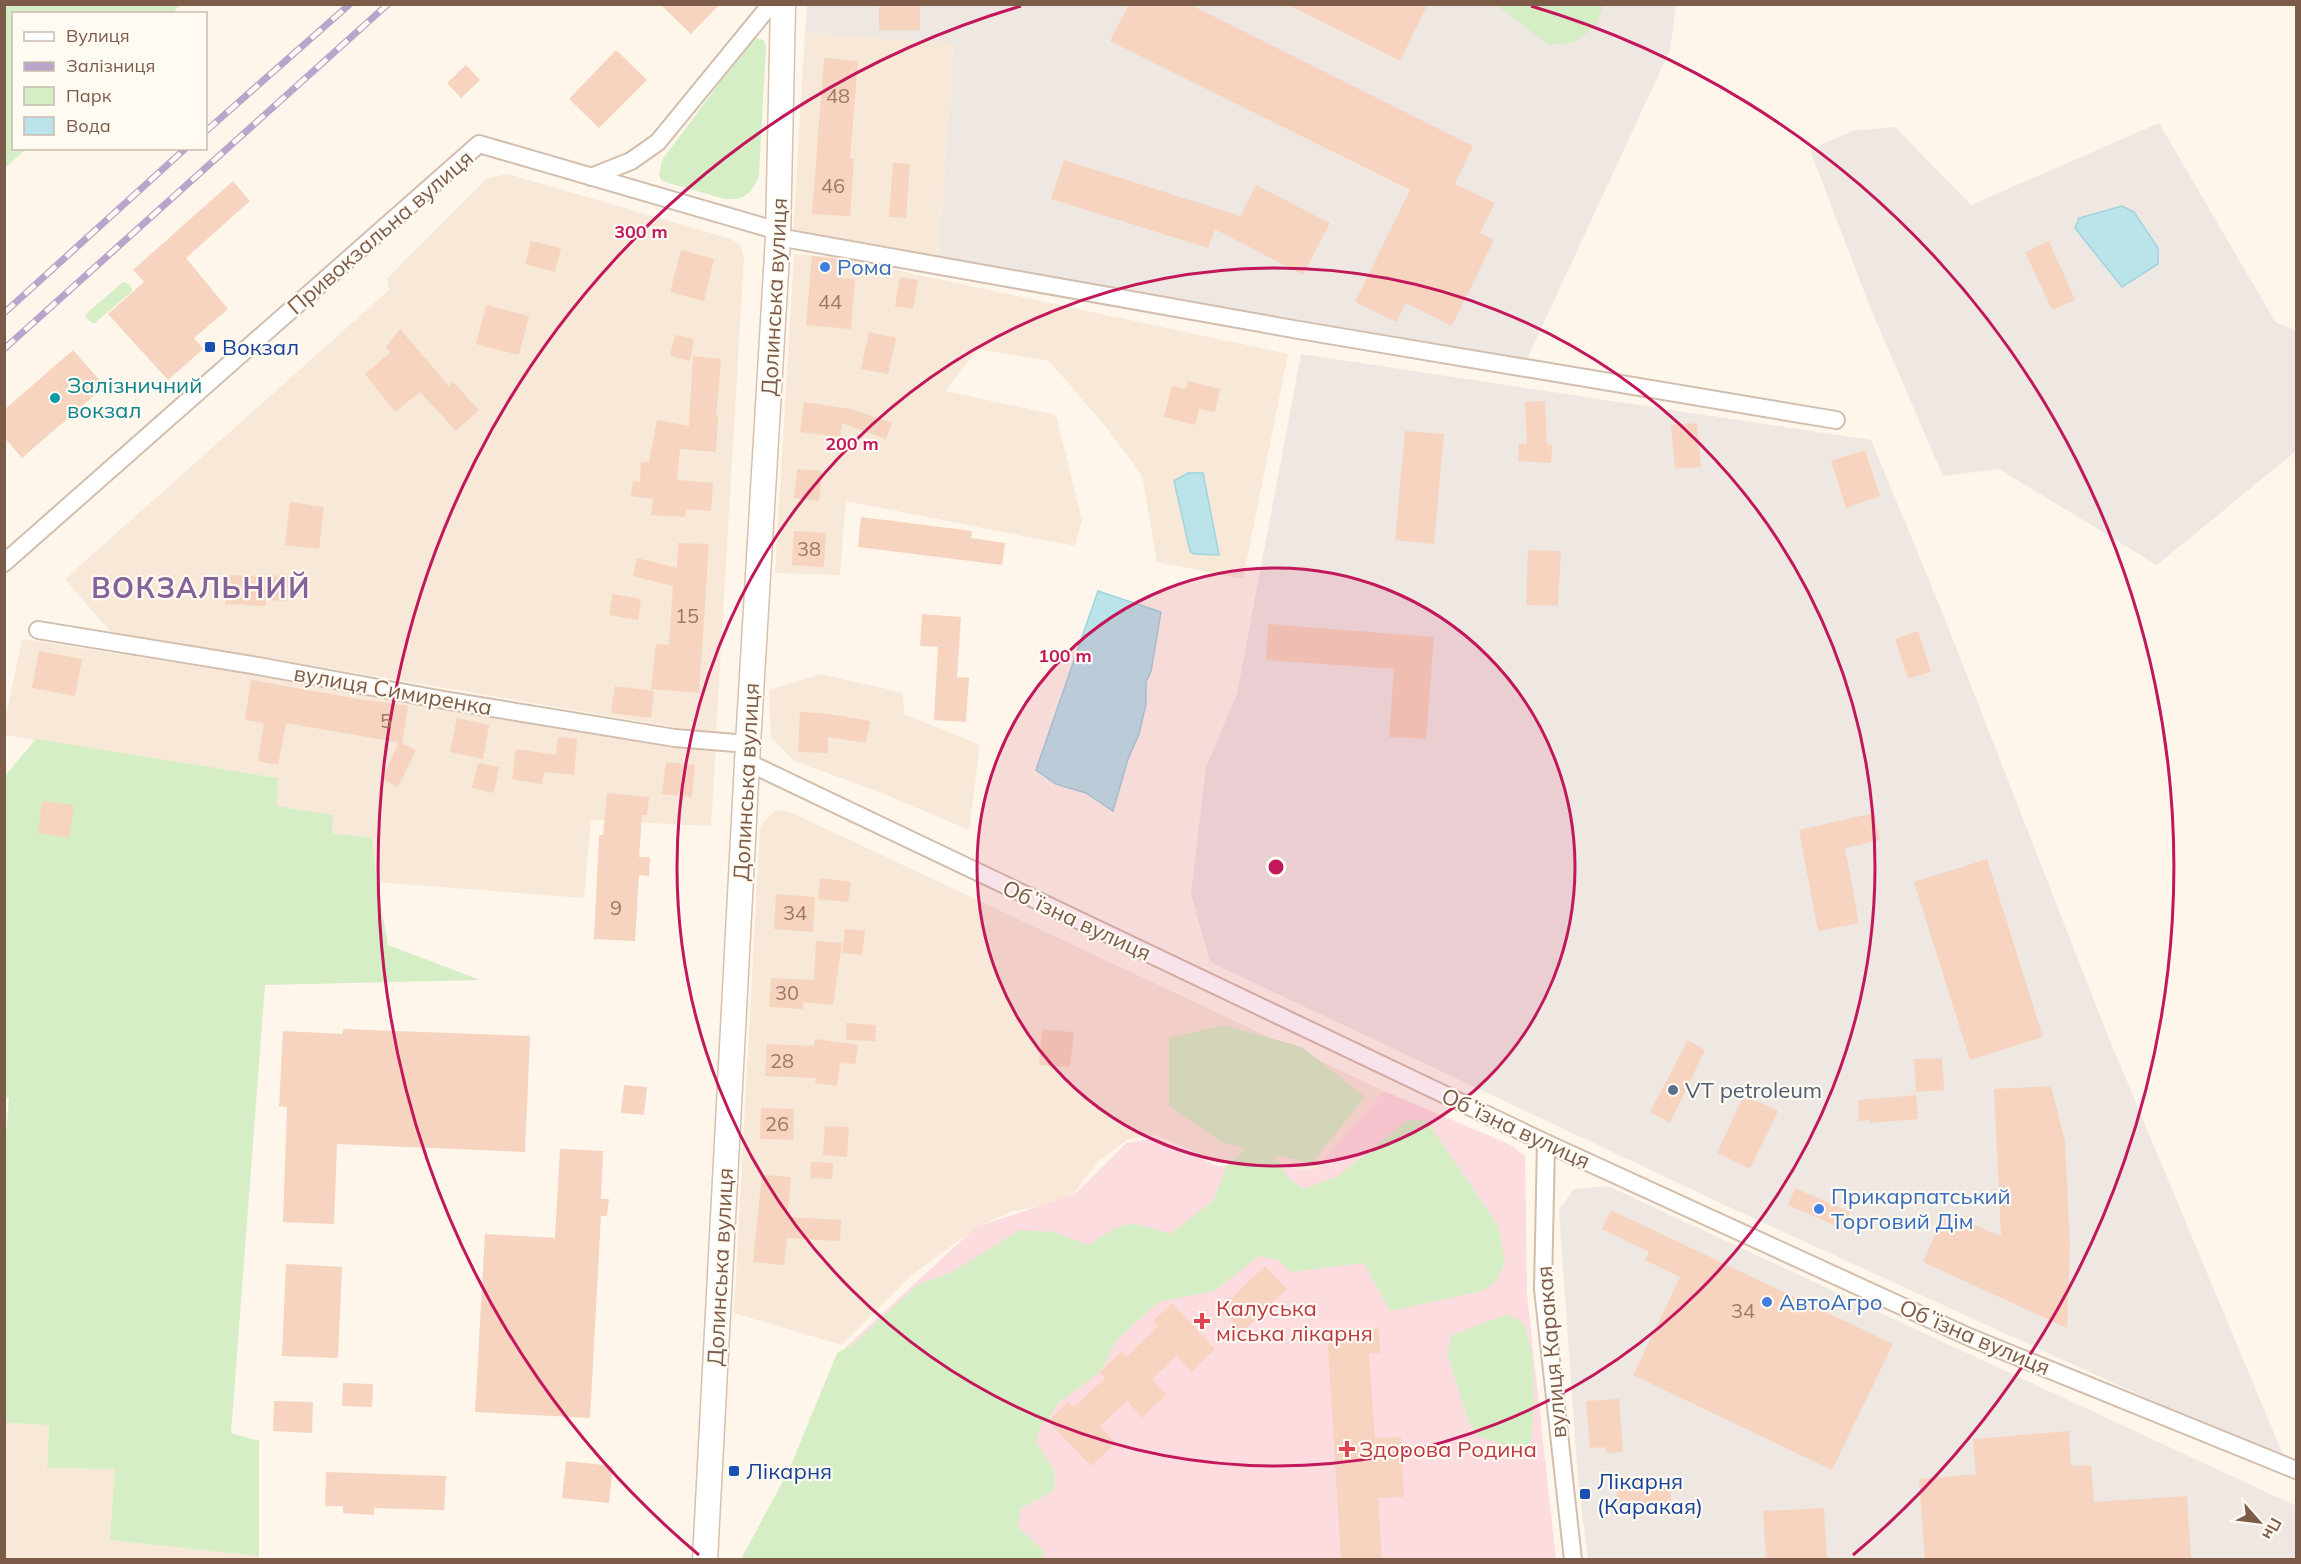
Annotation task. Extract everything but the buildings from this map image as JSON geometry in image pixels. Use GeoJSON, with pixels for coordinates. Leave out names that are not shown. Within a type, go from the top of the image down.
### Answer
{"type":"FeatureCollection","features":[{"type":"Feature","properties":{"kind":"main road","name":"Долинська вулиця"},"geometry":{"type":"LineString","coordinates":[[705,1560],[747,753],[778,234],[783,4]]}},
{"type":"Feature","properties":{"kind":"street"},"geometry":{"type":"LineString","coordinates":[[591,177],[631,161],[658,142],[771,4]]}},
{"type":"Feature","properties":{"kind":"street","name":"Привокзальна вулиця"},"geometry":{"type":"LineString","coordinates":[[4,563],[479,144],[778,234],[1299,330],[1836,420]]}},
{"type":"Feature","properties":{"kind":"street","name":"вулиця Симиренка"},"geometry":{"type":"LineString","coordinates":[[38,630],[675,738],[747,753]]}},
{"type":"Feature","properties":{"kind":"street","name":"Обʼїзна вулиця"},"geometry":{"type":"LineString","coordinates":[[747,753],[1546,1143],[1969,1336],[2296,1470]]}},
{"type":"Feature","properties":{"kind":"street","name":"вулиця Каракая"},"geometry":{"type":"LineString","coordinates":[[1546,1143],[1543,1289],[1573,1560]]}},
{"type":"Feature","properties":{"kind":"shaded area"},"geometry":{"type":"Polygon","coordinates":[[[807,4],[1676,5],[1670,50],[1527,359],[938,258],[954,44],[805,33],[807,4]]]}},
{"type":"Feature","properties":{"kind":"shaded area"},"geometry":{"type":"Polygon","coordinates":[[[805,33],[954,44],[938,258],[793,233],[805,33]]]}},
{"type":"Feature","properties":{"kind":"shaded area"},"geometry":{"type":"Polygon","coordinates":[[[2159,123],[2276,323],[2296,330],[2296,451],[2157,565],[1999,469],[1943,476],[1870,307],[1810,150],[1852,131],[1895,127],[1971,205],[2159,123]]]}},
{"type":"Feature","properties":{"kind":"shaded area"},"geometry":{"type":"Polygon","coordinates":[[[507,174],[728,238],[740,245],[744,257],[716,734],[269,658],[114,636],[65,579],[389,290],[387,279],[477,188],[488,178],[507,174]]]}},
{"type":"Feature","properties":{"kind":"shaded area"},"geometry":{"type":"Polygon","coordinates":[[[794,254],[839,258],[1288,354],[1243,579],[1157,562],[1142,475],[1106,427],[1049,361],[978,349],[945,391],[1056,415],[1082,520],[1075,546],[846,501],[840,575],[775,573],[794,254]]]}},
{"type":"Feature","properties":{"kind":"shaded area"},"geometry":{"type":"Polygon","coordinates":[[[1301,354],[1871,440],[1941,609],[2106,1031],[2286,1462],[1729,1207],[1210,962],[1191,894],[1206,767],[1237,694],[1301,354]]]}},
{"type":"Feature","properties":{"kind":"shaded area"},"geometry":{"type":"Polygon","coordinates":[[[22,639],[716,745],[711,826],[591,820],[584,898],[377,882],[372,838],[332,833],[332,815],[277,806],[278,778],[5,735],[5,721],[22,639]]]}},
{"type":"Feature","properties":{"kind":"shaded area"},"geometry":{"type":"Polygon","coordinates":[[[821,674],[903,693],[904,714],[980,745],[969,830],[877,791],[794,761],[771,737],[769,690],[821,674]]]}},
{"type":"Feature","properties":{"kind":"shaded area"},"geometry":{"type":"Polygon","coordinates":[[[778,810],[790,812],[1384,1091],[1315,1169],[1211,1162],[1195,1152],[1155,1135],[1127,1140],[1099,1161],[1074,1193],[1053,1204],[1013,1211],[979,1226],[912,1275],[842,1345],[734,1313],[760,827],[771,814],[778,810]]]}},
{"type":"Feature","properties":{"kind":"shaded area","name":"Калуська міська лікарня"},"geometry":{"type":"Polygon","coordinates":[[[1384,1091],[1511,1145],[1525,1156],[1527,1294],[1556,1559],[755,1560],[809,1427],[846,1347],[976,1227],[1075,1194],[1126,1143],[1157,1138],[1217,1166],[1315,1169],[1384,1091]]]}},
{"type":"Feature","properties":{"kind":"shaded area"},"geometry":{"type":"Polygon","coordinates":[[[1608,1186],[2296,1506],[2296,1559],[1588,1559],[1578,1481],[1559,1210],[1574,1189],[1608,1186]]]}},
{"type":"Feature","properties":{"kind":"shaded area"},"geometry":{"type":"Polygon","coordinates":[[[4,1423],[49,1425],[47,1468],[115,1469],[111,1540],[259,1556],[259,1559],[5,1559],[4,1423]]]}},
{"type":"Feature","properties":{"kind":"green space"},"geometry":{"type":"Polygon","coordinates":[[[5,4],[181,4],[173,12],[12,12],[12,150],[25,150],[5,168],[5,4]]]}},
{"type":"Feature","properties":{"kind":"green space"},"geometry":{"type":"Polygon","coordinates":[[[1496,5],[1603,5],[1597,24],[1576,42],[1549,45],[1496,5]]]}},
{"type":"Feature","properties":{"kind":"green space"},"geometry":{"type":"Polygon","coordinates":[[[753,38],[764,40],[766,47],[759,175],[754,186],[741,198],[725,199],[661,180],[659,175],[662,160],[753,38]]]}},
{"type":"Feature","properties":{"kind":"green space"},"geometry":{"type":"Polygon","coordinates":[[[123,282],[129,284],[131,292],[95,323],[85,317],[87,313],[123,282]]]}},
{"type":"Feature","properties":{"kind":"green space"},"geometry":{"type":"Polygon","coordinates":[[[36,739],[278,778],[277,806],[333,815],[332,833],[372,838],[388,945],[480,980],[265,985],[231,1433],[259,1441],[259,1556],[110,1540],[115,1469],[47,1468],[49,1425],[5,1423],[4,1156],[9,1098],[5,1097],[5,776],[36,739]]]}},
{"type":"Feature","properties":{"kind":"green space"},"geometry":{"type":"Polygon","coordinates":[[[1224,1025],[1302,1047],[1365,1097],[1312,1163],[1274,1155],[1289,1179],[1304,1189],[1338,1176],[1409,1119],[1427,1121],[1499,1227],[1505,1263],[1497,1280],[1482,1291],[1390,1311],[1364,1263],[1291,1272],[1278,1260],[1259,1256],[1214,1291],[1158,1302],[1117,1340],[1100,1372],[1057,1404],[1048,1421],[1042,1423],[1036,1441],[1055,1472],[1054,1491],[1021,1508],[1018,1527],[1044,1551],[1043,1559],[741,1559],[789,1470],[837,1353],[852,1345],[917,1285],[954,1271],[1019,1230],[1055,1232],[1088,1245],[1127,1224],[1144,1226],[1170,1234],[1213,1201],[1226,1167],[1246,1148],[1223,1143],[1169,1106],[1169,1038],[1224,1025]]]}},
{"type":"Feature","properties":{"kind":"green space"},"geometry":{"type":"Polygon","coordinates":[[[1508,1314],[1523,1324],[1531,1350],[1534,1406],[1529,1452],[1479,1437],[1469,1423],[1447,1354],[1452,1335],[1508,1314]]]}},
{"type":"Feature","properties":{"kind":"water"},"geometry":{"type":"Polygon","coordinates":[[[2122,206],[2134,212],[2158,248],[2158,264],[2122,287],[2075,228],[2079,218],[2122,206]]]}},
{"type":"Feature","properties":{"kind":"water"},"geometry":{"type":"Polygon","coordinates":[[[1188,473],[1203,473],[1219,555],[1194,554],[1190,551],[1174,481],[1188,473]]]}},
{"type":"Feature","properties":{"kind":"water"},"geometry":{"type":"Polygon","coordinates":[[[1098,591],[1161,612],[1151,671],[1146,682],[1146,704],[1139,734],[1128,759],[1113,811],[1086,793],[1056,784],[1036,770],[1098,591]]]}},
{"type":"Feature","properties":{"kind":"railway"},"geometry":{"type":"LineString","coordinates":[[207,130],[350,4]]}},
{"type":"Feature","properties":{"kind":"railway"},"geometry":{"type":"LineString","coordinates":[[4,349],[388,4]]}},
{"type":"Feature","properties":{"kind":"railway"},"geometry":{"type":"LineString","coordinates":[[4,313],[184,150]]}},
{"type":"Feature","properties":{"kind":"place","name":"Рома"},"geometry":{"type":"Point","coordinates":[825,267]}},
{"type":"Feature","properties":{"kind":"place","name":"Вокзал"},"geometry":{"type":"Point","coordinates":[210,347]}},
{"type":"Feature","properties":{"kind":"place","name":"Залізничний вокзал"},"geometry":{"type":"Point","coordinates":[55,398]}},
{"type":"Feature","properties":{"kind":"place","name":"VT petroleum"},"geometry":{"type":"Point","coordinates":[1673,1090]}},
{"type":"Feature","properties":{"kind":"place","name":"Прикарпатський Торговий Дім"},"geometry":{"type":"Point","coordinates":[1819,1209]}},
{"type":"Feature","properties":{"kind":"place","name":"АвтоАгро"},"geometry":{"type":"Point","coordinates":[1767,1302]}},
{"type":"Feature","properties":{"kind":"place","name":"Калуська міська лікарня"},"geometry":{"type":"Point","coordinates":[1202,1321]}},
{"type":"Feature","properties":{"kind":"place","name":"Здорова Родина"},"geometry":{"type":"Point","coordinates":[1347,1449]}},
{"type":"Feature","properties":{"kind":"place","name":"Лікарня"},"geometry":{"type":"Point","coordinates":[734,1471]}},
{"type":"Feature","properties":{"kind":"place","name":"Лікарня (Каракая)"},"geometry":{"type":"Point","coordinates":[1585,1494]}},
{"type":"Feature","properties":{"kind":"district","name":"ВОКЗАЛЬНИЙ"},"geometry":{"type":"Point","coordinates":[201,588]}}]}
